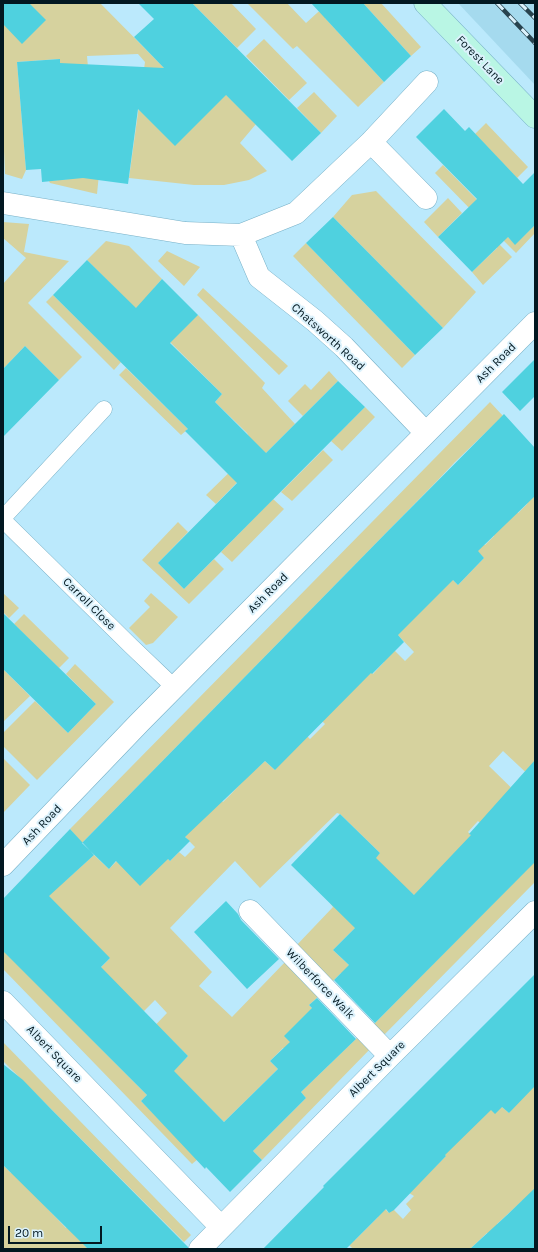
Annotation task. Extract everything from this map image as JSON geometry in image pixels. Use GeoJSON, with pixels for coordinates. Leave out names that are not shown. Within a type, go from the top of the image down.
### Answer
{"type":"FeatureCollection","features":[{"type":"Feature","properties":{"kind":"street","name":"Forest Lane"},"geometry":{"type":"LineString","coordinates":[[425,3],[535,117]]}},
{"type":"Feature","properties":{"kind":"street"},"geometry":{"type":"LineString","coordinates":[[3,203],[185,233],[241,234],[296,213],[370,142],[427,82]]}},
{"type":"Feature","properties":{"kind":"street"},"geometry":{"type":"LineString","coordinates":[[370,142],[426,198]]}},
{"type":"Feature","properties":{"kind":"street","name":"Chatsworth Road"},"geometry":{"type":"LineString","coordinates":[[241,234],[258,278],[315,321],[344,348],[426,433]]}},
{"type":"Feature","properties":{"kind":"street","name":"Ash Road"},"geometry":{"type":"LineString","coordinates":[[3,865],[140,722],[535,323]]}},
{"type":"Feature","properties":{"kind":"street","name":"Wilberforce Walk"},"geometry":{"type":"LineString","coordinates":[[250,911],[390,1056]]}},
{"type":"Feature","properties":{"kind":"street","name":"Albert Square"},"geometry":{"type":"LineString","coordinates":[[200,1249],[390,1056],[535,912]]}},
{"type":"Feature","properties":{"kind":"street","name":"Albert Square"},"geometry":{"type":"LineString","coordinates":[[3,1002],[221,1227]]}},
{"type":"Feature","properties":{"kind":"lane"},"geometry":{"type":"LineString","coordinates":[[3,519],[104,409]]}},
{"type":"Feature","properties":{"kind":"lane","name":"Carroll Close"},"geometry":{"type":"LineString","coordinates":[[3,519],[175,688]]}},
{"type":"Feature","properties":{"kind":"shaded area"},"geometry":{"type":"Polygon","coordinates":[[[29,3],[100,3],[180,84],[219,88],[256,124],[240,143],[267,171],[249,180],[224,185],[194,185],[129,178],[145,62],[138,54],[87,56],[95,144],[102,144],[97,194],[50,183],[49,181],[69,179],[59,59],[17,62],[26,170],[22,179],[5,174],[3,128],[3,24],[29,3]]]}},
{"type":"Feature","properties":{"kind":"shaded area"},"geometry":{"type":"Polygon","coordinates":[[[192,3],[231,3],[256,29],[237,48],[192,3]]]}},
{"type":"Feature","properties":{"kind":"shaded area"},"geometry":{"type":"Polygon","coordinates":[[[247,3],[287,3],[306,23],[328,3],[325,18],[384,82],[358,107],[297,46],[293,49],[247,3]]]}},
{"type":"Feature","properties":{"kind":"shaded area"},"geometry":{"type":"Polygon","coordinates":[[[363,3],[381,3],[421,47],[411,56],[363,3]]]}},
{"type":"Feature","properties":{"kind":"shaded area"},"geometry":{"type":"Polygon","coordinates":[[[458,3],[535,3],[535,85],[458,3]]]}},
{"type":"Feature","properties":{"kind":"shaded area"},"geometry":{"type":"Polygon","coordinates":[[[264,39],[307,83],[289,100],[246,56],[264,39]]]}},
{"type":"Feature","properties":{"kind":"shaded area"},"geometry":{"type":"Polygon","coordinates":[[[314,92],[337,116],[321,133],[297,108],[314,92]]]}},
{"type":"Feature","properties":{"kind":"shaded area"},"geometry":{"type":"Polygon","coordinates":[[[486,123],[528,167],[517,178],[475,134],[486,123]]]}},
{"type":"Feature","properties":{"kind":"shaded area"},"geometry":{"type":"Polygon","coordinates":[[[443,165],[483,206],[475,214],[435,173],[443,165]]]}},
{"type":"Feature","properties":{"kind":"shaded area"},"geometry":{"type":"Polygon","coordinates":[[[376,191],[476,292],[443,328],[333,217],[352,195],[376,191]]]}},
{"type":"Feature","properties":{"kind":"shaded area"},"geometry":{"type":"Polygon","coordinates":[[[448,198],[462,213],[438,237],[424,222],[448,198]]]}},
{"type":"Feature","properties":{"kind":"shaded area"},"geometry":{"type":"Polygon","coordinates":[[[3,222],[29,224],[24,252],[69,261],[28,303],[82,357],[59,380],[25,346],[3,369],[3,284],[26,258],[3,238],[3,222]]]}},
{"type":"Feature","properties":{"kind":"shaded area"},"geometry":{"type":"Polygon","coordinates":[[[493,222],[515,244],[535,225],[535,233],[516,253],[489,226],[493,222]]]}},
{"type":"Feature","properties":{"kind":"shaded area"},"geometry":{"type":"Polygon","coordinates":[[[485,230],[512,257],[483,285],[472,272],[497,248],[482,233],[485,230]]]}},
{"type":"Feature","properties":{"kind":"shaded area"},"geometry":{"type":"Polygon","coordinates":[[[106,241],[129,246],[162,279],[154,288],[149,322],[87,260],[106,241]]]}},
{"type":"Feature","properties":{"kind":"shaded area"},"geometry":{"type":"Polygon","coordinates":[[[306,243],[415,355],[402,368],[293,256],[306,243]]]}},
{"type":"Feature","properties":{"kind":"shaded area"},"geometry":{"type":"Polygon","coordinates":[[[167,251],[200,267],[184,286],[158,261],[167,251]]]}},
{"type":"Feature","properties":{"kind":"shaded area"},"geometry":{"type":"Polygon","coordinates":[[[203,288],[288,366],[279,375],[197,295],[203,288]]]}},
{"type":"Feature","properties":{"kind":"shaded area"},"geometry":{"type":"Polygon","coordinates":[[[53,295],[121,362],[114,370],[46,302],[53,295]]]}},
{"type":"Feature","properties":{"kind":"shaded area"},"geometry":{"type":"Polygon","coordinates":[[[198,315],[265,383],[262,388],[295,424],[260,459],[247,433],[215,402],[222,394],[156,328],[198,315]]]}},
{"type":"Feature","properties":{"kind":"shaded area"},"geometry":{"type":"Polygon","coordinates":[[[126,368],[188,429],[181,435],[119,375],[126,368]]]}},
{"type":"Feature","properties":{"kind":"shaded area"},"geometry":{"type":"Polygon","coordinates":[[[329,371],[338,381],[303,416],[288,401],[305,384],[311,390],[329,371]]]}},
{"type":"Feature","properties":{"kind":"shaded area"},"geometry":{"type":"Polygon","coordinates":[[[490,402],[503,416],[455,462],[82,843],[70,829],[490,402]]]}},
{"type":"Feature","properties":{"kind":"shaded area"},"geometry":{"type":"Polygon","coordinates":[[[365,407],[375,417],[342,451],[331,441],[365,407]]]}},
{"type":"Feature","properties":{"kind":"shaded area"},"geometry":{"type":"Polygon","coordinates":[[[323,450],[333,460],[292,501],[281,492],[323,450]]]}},
{"type":"Feature","properties":{"kind":"shaded area"},"geometry":{"type":"Polygon","coordinates":[[[242,460],[250,469],[216,504],[206,495],[242,460]]]}},
{"type":"Feature","properties":{"kind":"shaded area"},"geometry":{"type":"Polygon","coordinates":[[[535,463],[535,781],[503,751],[489,766],[531,807],[499,841],[478,821],[468,832],[478,842],[418,899],[404,886],[354,929],[333,950],[349,965],[355,986],[341,973],[330,984],[294,948],[333,907],[330,903],[380,853],[340,814],[337,813],[260,888],[235,861],[196,901],[170,928],[212,972],[199,986],[232,1017],[287,960],[320,995],[309,1005],[323,1020],[297,1048],[283,1048],[270,1061],[278,1069],[224,1122],[173,1071],[188,1056],[161,1029],[142,1039],[167,1013],[155,1000],[144,1011],[87,982],[110,958],[32,926],[42,858],[65,881],[94,855],[109,869],[143,834],[170,861],[179,852],[185,857],[195,847],[163,814],[198,778],[223,802],[232,793],[244,780],[230,745],[255,770],[265,761],[275,770],[298,727],[310,739],[325,724],[288,687],[364,666],[373,674],[384,662],[374,652],[359,615],[405,661],[414,652],[394,631],[423,550],[458,585],[484,558],[450,524],[485,545],[494,536],[489,485],[518,513],[527,504],[535,463]]]}},
{"type":"Feature","properties":{"kind":"shaded area"},"geometry":{"type":"Polygon","coordinates":[[[273,499],[284,509],[232,562],[221,552],[273,499]]]}},
{"type":"Feature","properties":{"kind":"shaded area"},"geometry":{"type":"Polygon","coordinates":[[[178,522],[188,532],[158,563],[184,589],[214,559],[224,569],[189,604],[142,560],[178,522]]]}},
{"type":"Feature","properties":{"kind":"shaded area"},"geometry":{"type":"Polygon","coordinates":[[[3,593],[19,608],[9,618],[3,612],[3,593]]]}},
{"type":"Feature","properties":{"kind":"shaded area"},"geometry":{"type":"Polygon","coordinates":[[[151,593],[178,617],[153,643],[146,645],[129,628],[150,607],[144,601],[151,593]]]}},
{"type":"Feature","properties":{"kind":"shaded area"},"geometry":{"type":"Polygon","coordinates":[[[24,614],[69,658],[59,668],[14,624],[24,614]]]}},
{"type":"Feature","properties":{"kind":"shaded area"},"geometry":{"type":"Polygon","coordinates":[[[75,664],[114,702],[37,780],[3,746],[3,733],[35,701],[68,733],[96,704],[66,674],[75,664]]]}},
{"type":"Feature","properties":{"kind":"shaded area"},"geometry":{"type":"Polygon","coordinates":[[[3,669],[30,696],[3,722],[3,669]]]}},
{"type":"Feature","properties":{"kind":"shaded area"},"geometry":{"type":"Polygon","coordinates":[[[3,758],[30,785],[3,813],[3,758]]]}},
{"type":"Feature","properties":{"kind":"shaded area"},"geometry":{"type":"Polygon","coordinates":[[[535,861],[535,882],[382,1037],[372,1026],[535,861]]]}},
{"type":"Feature","properties":{"kind":"shaded area"},"geometry":{"type":"Polygon","coordinates":[[[3,950],[147,1095],[141,1101],[198,1159],[192,1164],[3,969],[3,950]]]}},
{"type":"Feature","properties":{"kind":"shaded area"},"geometry":{"type":"Polygon","coordinates":[[[359,1036],[371,1048],[262,1160],[253,1151],[306,1098],[301,1092],[359,1036]]]}},
{"type":"Feature","properties":{"kind":"shaded area"},"geometry":{"type":"Polygon","coordinates":[[[3,1042],[191,1235],[184,1242],[3,1061],[3,1042]]]}},
{"type":"Feature","properties":{"kind":"shaded area"},"geometry":{"type":"Polygon","coordinates":[[[535,1076],[535,1215],[522,1201],[497,1224],[513,1241],[502,1249],[487,1233],[470,1249],[353,1249],[334,1230],[340,1225],[355,1240],[378,1217],[368,1192],[389,1213],[393,1209],[403,1219],[411,1210],[406,1204],[414,1196],[409,1193],[446,1156],[425,1135],[461,1099],[502,1107],[509,1113],[535,1076]]]}},
{"type":"Feature","properties":{"kind":"shaded area"},"geometry":{"type":"Polygon","coordinates":[[[29,1154],[45,1206],[66,1228],[85,1210],[76,1236],[88,1249],[3,1249],[3,1165],[11,1173],[29,1154]]]}},
{"type":"Feature","properties":{"kind":"building"},"geometry":{"type":"Polygon","coordinates":[[[3,3],[29,3],[46,20],[22,44],[3,24],[3,3]]]}},
{"type":"Feature","properties":{"kind":"building"},"geometry":{"type":"Polygon","coordinates":[[[138,3],[192,3],[321,133],[292,161],[226,95],[175,146],[138,109],[128,184],[83,178],[42,182],[41,169],[26,170],[17,62],[60,59],[60,63],[164,68],[134,37],[154,19],[138,3]]]}},
{"type":"Feature","properties":{"kind":"building"},"geometry":{"type":"Polygon","coordinates":[[[311,3],[363,3],[411,56],[384,82],[311,3]]]}},
{"type":"Feature","properties":{"kind":"building"},"geometry":{"type":"Polygon","coordinates":[[[444,109],[465,131],[469,127],[523,184],[535,172],[535,225],[515,245],[508,237],[472,272],[438,237],[477,199],[416,137],[444,109]]]}},
{"type":"Feature","properties":{"kind":"building"},"geometry":{"type":"Polygon","coordinates":[[[333,217],[443,328],[415,355],[306,243],[333,217]]]}},
{"type":"Feature","properties":{"kind":"building"},"geometry":{"type":"Polygon","coordinates":[[[87,260],[136,308],[162,279],[198,315],[170,343],[222,394],[215,402],[266,453],[338,381],[365,407],[184,589],[158,563],[237,483],[185,431],[188,429],[53,295],[87,260]]]}},
{"type":"Feature","properties":{"kind":"building"},"geometry":{"type":"Polygon","coordinates":[[[25,346],[59,380],[3,437],[3,369],[25,346]]]}},
{"type":"Feature","properties":{"kind":"building"},"geometry":{"type":"Polygon","coordinates":[[[535,359],[535,396],[520,411],[502,392],[535,359]]]}},
{"type":"Feature","properties":{"kind":"building"},"geometry":{"type":"Polygon","coordinates":[[[504,414],[535,448],[535,496],[478,551],[484,558],[458,585],[453,580],[398,635],[404,642],[372,674],[371,673],[275,770],[265,761],[185,837],[190,841],[170,861],[168,859],[140,886],[116,861],[109,869],[82,843],[504,414]]]}},
{"type":"Feature","properties":{"kind":"building"},"geometry":{"type":"Polygon","coordinates":[[[3,613],[96,704],[68,733],[3,669],[3,613]]]}},
{"type":"Feature","properties":{"kind":"building"},"geometry":{"type":"Polygon","coordinates":[[[535,760],[535,862],[375,1023],[334,980],[349,965],[333,950],[355,928],[291,865],[340,814],[380,853],[376,858],[414,895],[471,835],[469,834],[535,760]]]}},
{"type":"Feature","properties":{"kind":"building"},"geometry":{"type":"Polygon","coordinates":[[[70,829],[94,855],[49,896],[110,958],[101,967],[188,1056],[174,1071],[224,1122],[278,1069],[270,1061],[290,1042],[284,1036],[312,1008],[309,1005],[317,998],[356,1039],[301,1092],[306,1098],[253,1151],[262,1160],[230,1192],[206,1167],[205,1169],[141,1101],[147,1095],[3,951],[3,899],[70,829]]]}},
{"type":"Feature","properties":{"kind":"building"},"geometry":{"type":"Polygon","coordinates":[[[226,901],[238,914],[241,920],[279,959],[247,989],[194,932],[226,901]]]}},
{"type":"Feature","properties":{"kind":"building"},"geometry":{"type":"Polygon","coordinates":[[[535,974],[535,1086],[509,1113],[502,1107],[495,1114],[491,1110],[445,1155],[446,1156],[394,1210],[389,1213],[386,1209],[346,1249],[263,1249],[324,1187],[323,1186],[535,974]]]}},
{"type":"Feature","properties":{"kind":"building"},"geometry":{"type":"Polygon","coordinates":[[[3,1064],[23,1080],[188,1247],[188,1249],[88,1249],[3,1165],[3,1064]]]}},
{"type":"Feature","properties":{"kind":"building"},"geometry":{"type":"Polygon","coordinates":[[[535,1188],[535,1249],[470,1249],[507,1215],[535,1188]]]}},
{"type":"Feature","properties":{"kind":"railway"},"geometry":{"type":"LineString","coordinates":[[497,3],[535,43]]}},
{"type":"Feature","properties":{"kind":"railway"},"geometry":{"type":"LineString","coordinates":[[520,3],[535,18]]}}]}
